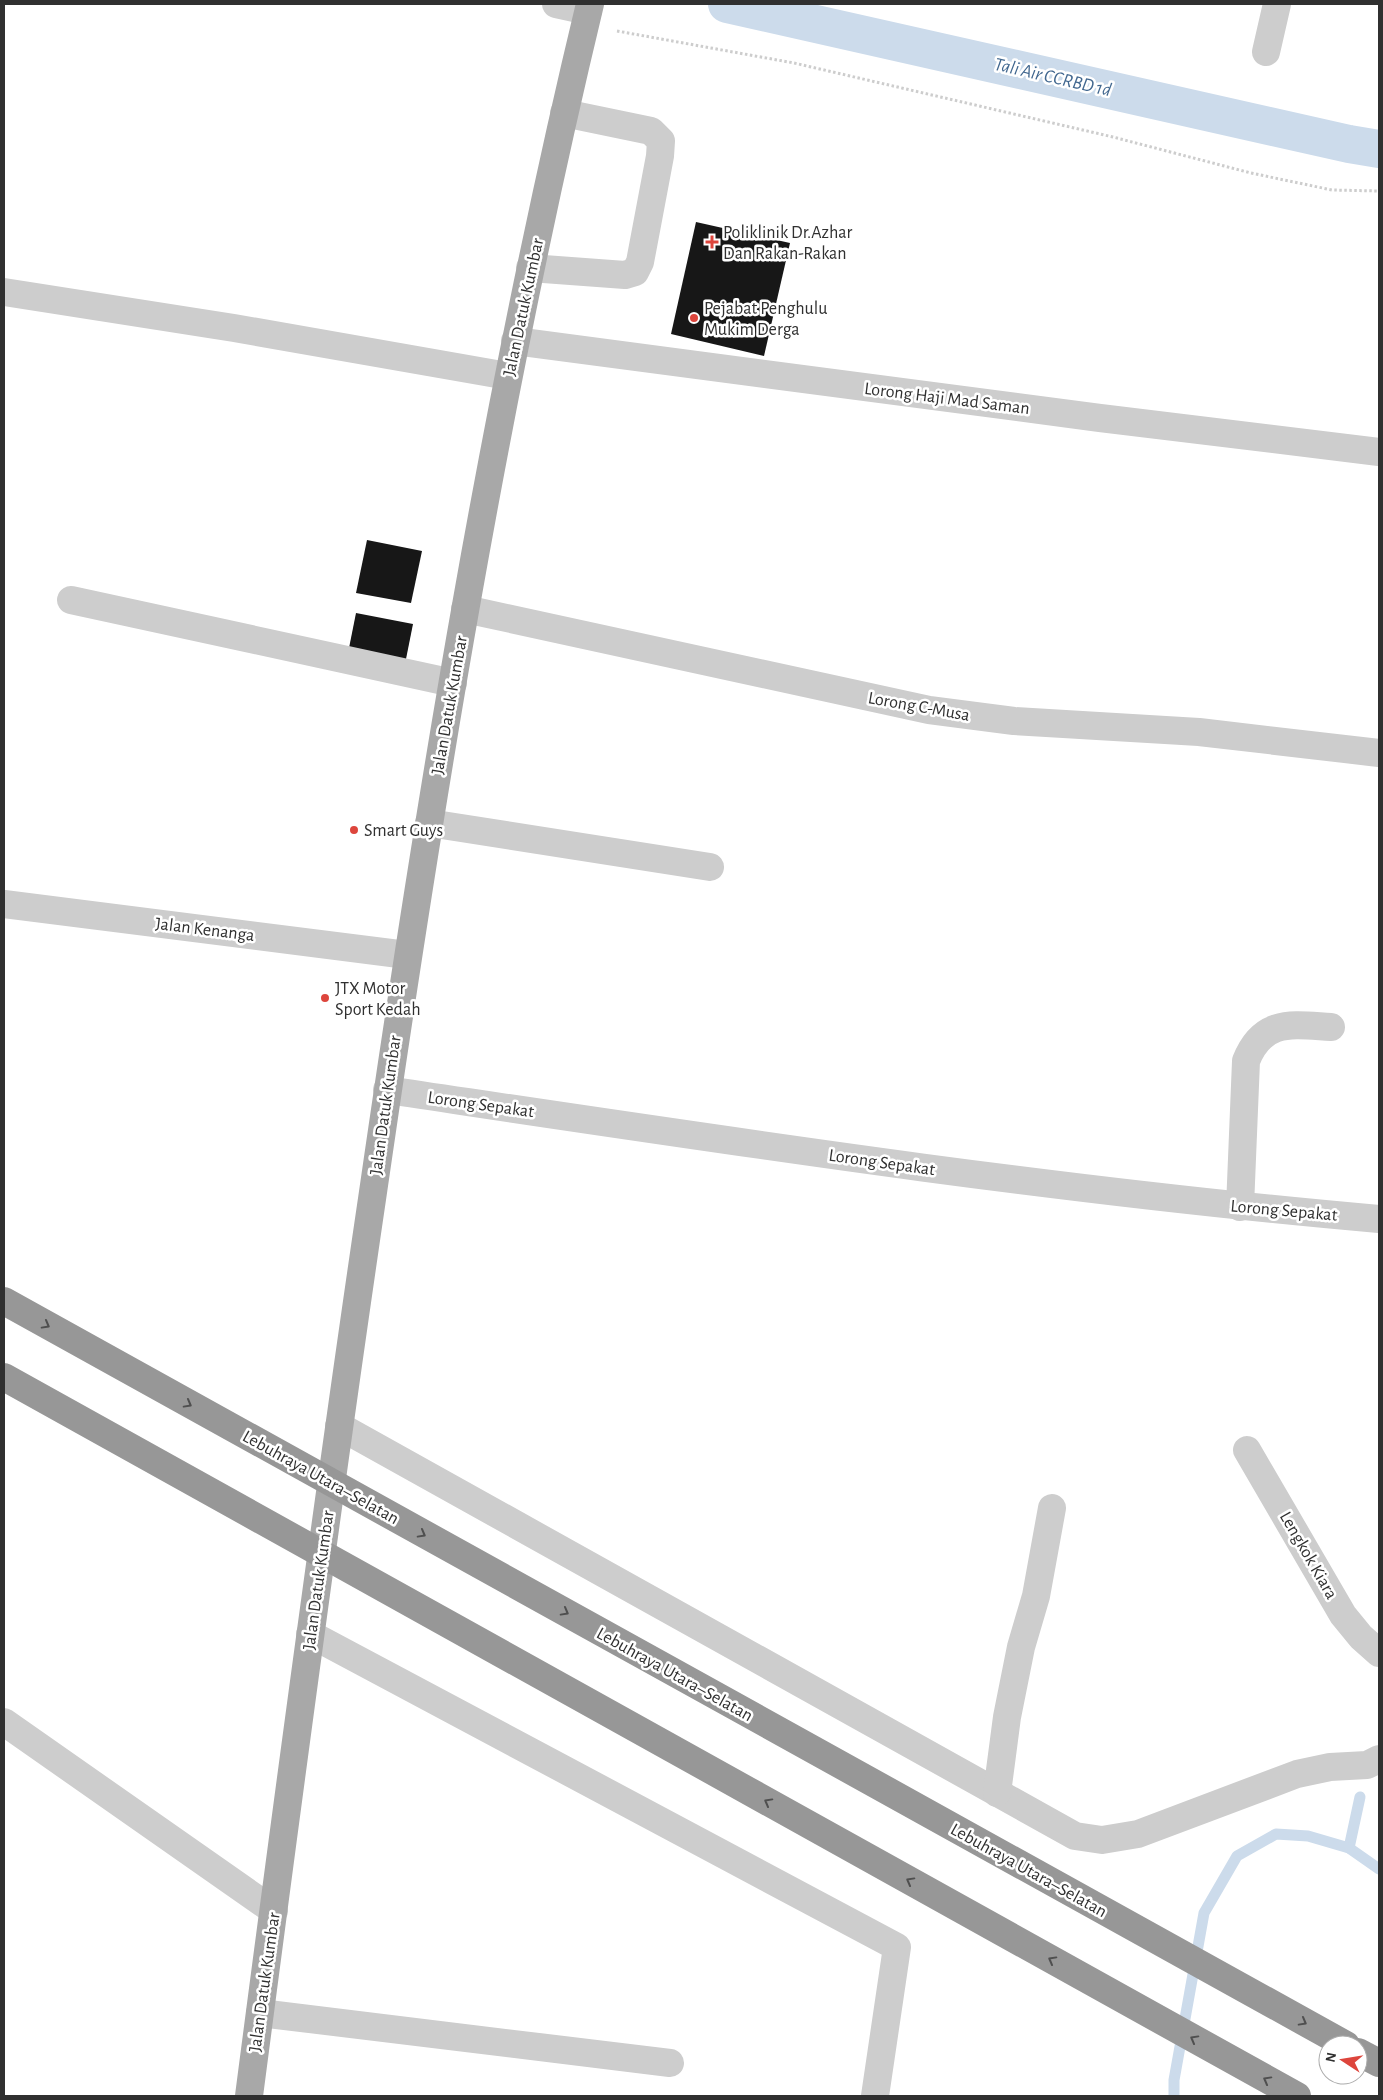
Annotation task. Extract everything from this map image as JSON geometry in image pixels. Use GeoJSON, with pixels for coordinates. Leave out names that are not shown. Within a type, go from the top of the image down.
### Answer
{"type":"FeatureCollection","features":[{"type":"Feature","properties":{"kind":"highway","name":"Lebuhraya Utara–Selatan"},"geometry":{"type":"LineString","coordinates":[[4,1301],[1328,2035]]}},
{"type":"Feature","properties":{"kind":"highway"},"geometry":{"type":"LineString","coordinates":[[4,1377],[1297,2096]]}},
{"type":"Feature","properties":{"kind":"main road","name":"Jalan Datuk Kumbar"},"geometry":{"type":"LineString","coordinates":[[249,2096],[310,1634],[407,955],[465,609],[508,376],[564,113],[588,13]]}},
{"type":"Feature","properties":{"kind":"street"},"geometry":{"type":"LineString","coordinates":[[556,4],[588,13]]}},
{"type":"Feature","properties":{"kind":"street"},"geometry":{"type":"LineString","coordinates":[[1266,52],[1277,4]]}},
{"type":"Feature","properties":{"kind":"street"},"geometry":{"type":"LineString","coordinates":[[530,268],[625,275],[635,272],[640,262],[660,156],[661,141],[652,131],[564,113]]}},
{"type":"Feature","properties":{"kind":"street"},"geometry":{"type":"LineString","coordinates":[[4,292],[234,328],[508,376]]}},
{"type":"Feature","properties":{"kind":"street","name":"Lorong Haji Mad Saman"},"geometry":{"type":"LineString","coordinates":[[515,341],[1110,419],[1379,452]]}},
{"type":"Feature","properties":{"kind":"street"},"geometry":{"type":"LineString","coordinates":[[71,600],[453,683]]}},
{"type":"Feature","properties":{"kind":"street","name":"Lorong C-Musa"},"geometry":{"type":"LineString","coordinates":[[465,609],[929,710],[1014,721],[1200,732],[1379,753]]}},
{"type":"Feature","properties":{"kind":"street"},"geometry":{"type":"LineString","coordinates":[[429,823],[710,867]]}},
{"type":"Feature","properties":{"kind":"street","name":"Jalan Kenanga"},"geometry":{"type":"LineString","coordinates":[[4,904],[407,955]]}},
{"type":"Feature","properties":{"kind":"street"},"geometry":{"type":"LineString","coordinates":[[1240,1207],[1246,1060],[1252,1044],[1262,1035],[1277,1027],[1299,1025],[1331,1027]]}},
{"type":"Feature","properties":{"kind":"street","name":"Lorong Sepakat"},"geometry":{"type":"LineString","coordinates":[[387,1090],[970,1175],[1240,1207],[1379,1219]]}},
{"type":"Feature","properties":{"kind":"street"},"geometry":{"type":"LineString","coordinates":[[339,1426],[1074,1836],[1102,1840],[1138,1834],[1169,1824],[1297,1774],[1330,1767],[1367,1765],[1379,1759]]}},
{"type":"Feature","properties":{"kind":"street","name":"Lengkok Kiara"},"geometry":{"type":"LineString","coordinates":[[1247,1450],[1343,1615],[1361,1637],[1379,1653]]}},
{"type":"Feature","properties":{"kind":"street"},"geometry":{"type":"LineString","coordinates":[[997,1793],[1007,1717],[1021,1647],[1036,1596],[1052,1508]]}},
{"type":"Feature","properties":{"kind":"street"},"geometry":{"type":"LineString","coordinates":[[310,1634],[897,1947],[875,2096]]}},
{"type":"Feature","properties":{"kind":"street"},"geometry":{"type":"LineString","coordinates":[[4,1722],[274,1912]]}},
{"type":"Feature","properties":{"kind":"street"},"geometry":{"type":"LineString","coordinates":[[260,2012],[670,2063]]}},
{"type":"Feature","properties":{"kind":"path"},"geometry":{"type":"LineString","coordinates":[[588,13],[794,64],[1113,137],[1251,172],[1332,190],[1379,191]]}},
{"type":"Feature","properties":{"kind":"building"},"geometry":{"type":"Polygon","coordinates":[[[696,222],[790,243],[764,356],[671,334],[696,222]]]}},
{"type":"Feature","properties":{"kind":"building"},"geometry":{"type":"Polygon","coordinates":[[[367,540],[422,551],[411,603],[356,593],[367,540]]]}},
{"type":"Feature","properties":{"kind":"building"},"geometry":{"type":"Polygon","coordinates":[[[356,613],[413,624],[405,664],[348,653],[356,613]]]}},
{"type":"Feature","properties":{"kind":"waterway","name":"Tali Air CCRBD 1d"},"geometry":{"type":"LineString","coordinates":[[727,4],[1349,144],[1379,149]]}},
{"type":"Feature","properties":{"kind":"waterway"},"geometry":{"type":"LineString","coordinates":[[1349,1848],[1360,1797]]}},
{"type":"Feature","properties":{"kind":"waterway"},"geometry":{"type":"LineString","coordinates":[[1174,2096],[1174,2080],[1204,1913],[1237,1856],[1276,1834],[1308,1836],[1349,1848],[1379,1869]]}},
{"type":"Feature","properties":{"kind":"place","name":"Poliklinik Dr.Azhar Dan Rakan-Rakan"},"geometry":{"type":"Point","coordinates":[712,242]}},
{"type":"Feature","properties":{"kind":"place","name":"Pejabat Penghulu Mukim Derga"},"geometry":{"type":"Point","coordinates":[694,318]}},
{"type":"Feature","properties":{"kind":"place","name":"Smart Guys"},"geometry":{"type":"Point","coordinates":[354,830]}},
{"type":"Feature","properties":{"kind":"place","name":"JTX Motor Sport Kedah"},"geometry":{"type":"Point","coordinates":[325,998]}}]}
